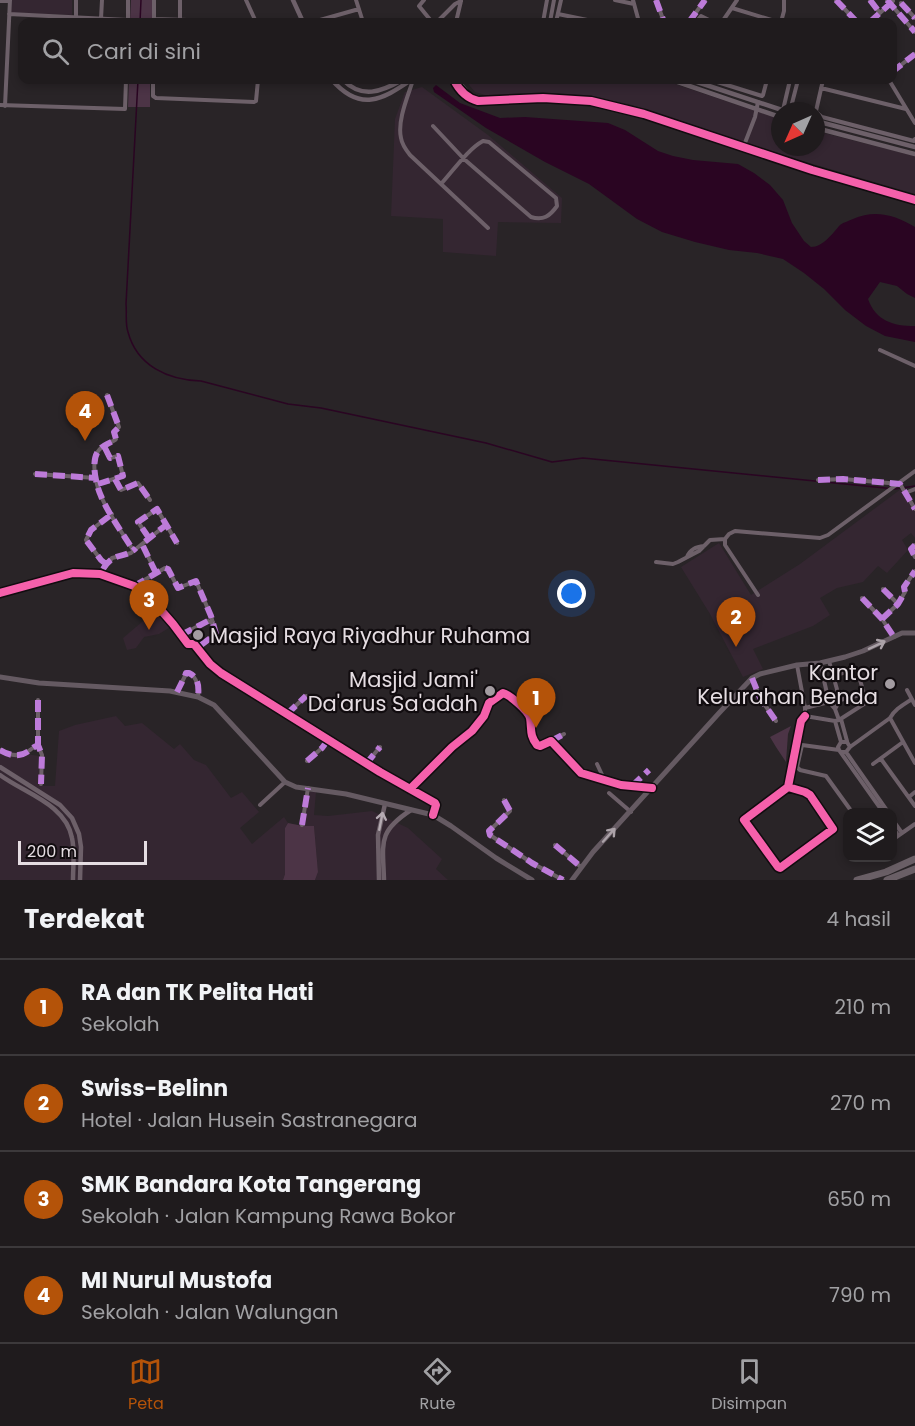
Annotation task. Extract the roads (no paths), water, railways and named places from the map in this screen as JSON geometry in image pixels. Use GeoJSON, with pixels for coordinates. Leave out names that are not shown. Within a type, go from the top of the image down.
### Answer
{"type":"FeatureCollection","features":[{"type":"Feature","properties":{"kind":"highway"},"geometry":{"type":"LineString","coordinates":[[857,880],[886,872],[915,859]]}},
{"type":"Feature","properties":{"kind":"highway"},"geometry":{"type":"LineString","coordinates":[[887,880],[915,869]]}},
{"type":"Feature","properties":{"kind":"main road"},"geometry":{"type":"LineString","coordinates":[[572,880],[581,867],[752,678],[797,665],[830,661],[857,653],[907,632],[915,633]]}},
{"type":"Feature","properties":{"kind":"main road"},"geometry":{"type":"LineString","coordinates":[[0,677],[39,683],[177,692],[198,698],[214,705],[285,782],[296,787],[346,794],[433,815],[532,880]]}},
{"type":"Feature","properties":{"kind":"street"},"geometry":{"type":"LineString","coordinates":[[9,14],[76,18],[76,0]]}},
{"type":"Feature","properties":{"kind":"street"},"geometry":{"type":"LineString","coordinates":[[101,18],[102,0]]}},
{"type":"Feature","properties":{"kind":"street"},"geometry":{"type":"LineString","coordinates":[[128,0],[128,18]]}},
{"type":"Feature","properties":{"kind":"street"},"geometry":{"type":"LineString","coordinates":[[154,0],[154,18]]}},
{"type":"Feature","properties":{"kind":"street"},"geometry":{"type":"LineString","coordinates":[[180,0],[180,18]]}},
{"type":"Feature","properties":{"kind":"street"},"geometry":{"type":"LineString","coordinates":[[246,0],[253,18]]}},
{"type":"Feature","properties":{"kind":"street"},"geometry":{"type":"LineString","coordinates":[[293,0],[301,18]]}},
{"type":"Feature","properties":{"kind":"street"},"geometry":{"type":"LineString","coordinates":[[356,0],[361,18]]}},
{"type":"Feature","properties":{"kind":"street"},"geometry":{"type":"LineString","coordinates":[[424,0],[419,6],[429,18]]}},
{"type":"Feature","properties":{"kind":"street"},"geometry":{"type":"LineString","coordinates":[[544,18],[547,0]]}},
{"type":"Feature","properties":{"kind":"street"},"geometry":{"type":"LineString","coordinates":[[551,18],[554,0]]}},
{"type":"Feature","properties":{"kind":"street"},"geometry":{"type":"LineString","coordinates":[[557,18],[561,0]]}},
{"type":"Feature","properties":{"kind":"street"},"geometry":{"type":"LineString","coordinates":[[615,0],[633,2],[638,18]]}},
{"type":"Feature","properties":{"kind":"street"},"geometry":{"type":"LineString","coordinates":[[656,0],[663,18]]}},
{"type":"Feature","properties":{"kind":"street"},"geometry":{"type":"LineString","coordinates":[[692,18],[705,0]]}},
{"type":"Feature","properties":{"kind":"street"},"geometry":{"type":"LineString","coordinates":[[725,18],[737,0]]}},
{"type":"Feature","properties":{"kind":"street"},"geometry":{"type":"LineString","coordinates":[[781,18],[784,0]]}},
{"type":"Feature","properties":{"kind":"street"},"geometry":{"type":"LineString","coordinates":[[836,0],[853,18]]}},
{"type":"Feature","properties":{"kind":"street"},"geometry":{"type":"LineString","coordinates":[[870,0],[880,13]]}},
{"type":"Feature","properties":{"kind":"street"},"geometry":{"type":"LineString","coordinates":[[0,1],[10,1],[7,68],[2,106],[125,110],[126,84]]}},
{"type":"Feature","properties":{"kind":"street"},"geometry":{"type":"LineString","coordinates":[[456,18],[461,1]]}},
{"type":"Feature","properties":{"kind":"street"},"geometry":{"type":"LineString","coordinates":[[441,18],[461,1]]}},
{"type":"Feature","properties":{"kind":"street"},"geometry":{"type":"LineString","coordinates":[[874,18],[890,2],[915,31]]}},
{"type":"Feature","properties":{"kind":"street"},"geometry":{"type":"LineString","coordinates":[[901,3],[915,18]]}},
{"type":"Feature","properties":{"kind":"street"},"geometry":{"type":"LineString","coordinates":[[732,8],[766,18]]}},
{"type":"Feature","properties":{"kind":"street"},"geometry":{"type":"LineString","coordinates":[[327,18],[358,9]]}},
{"type":"Feature","properties":{"kind":"street"},"geometry":{"type":"LineString","coordinates":[[558,14],[578,18]]}},
{"type":"Feature","properties":{"kind":"street"},"geometry":{"type":"LineString","coordinates":[[897,68],[915,54]]}},
{"type":"Feature","properties":{"kind":"street"},"geometry":{"type":"LineString","coordinates":[[0,67],[7,68]]}},
{"type":"Feature","properties":{"kind":"street"},"geometry":{"type":"LineString","coordinates":[[153,84],[153,96],[156,98],[254,102],[257,98],[258,84]]}},
{"type":"Feature","properties":{"kind":"street"},"geometry":{"type":"LineString","coordinates":[[336,84],[350,95],[363,99],[376,99],[384,97],[406,84]]}},
{"type":"Feature","properties":{"kind":"street"},"geometry":{"type":"LineString","coordinates":[[347,84],[366,92],[382,90],[394,84]]}},
{"type":"Feature","properties":{"kind":"street"},"geometry":{"type":"LineString","coordinates":[[411,84],[400,130],[401,139],[410,155],[488,228]]}},
{"type":"Feature","properties":{"kind":"street"},"geometry":{"type":"LineString","coordinates":[[457,84],[458,88],[471,99],[543,98],[591,101],[644,114],[812,170],[915,200]]}},
{"type":"Feature","properties":{"kind":"street"},"geometry":{"type":"LineString","coordinates":[[683,84],[771,114]]}},
{"type":"Feature","properties":{"kind":"street"},"geometry":{"type":"LineString","coordinates":[[703,84],[771,106]]}},
{"type":"Feature","properties":{"kind":"street"},"geometry":{"type":"LineString","coordinates":[[724,84],[762,96],[766,84]]}},
{"type":"Feature","properties":{"kind":"street"},"geometry":{"type":"LineString","coordinates":[[785,102],[789,84]]}},
{"type":"Feature","properties":{"kind":"street"},"geometry":{"type":"LineString","coordinates":[[786,98],[793,100],[797,84]]}},
{"type":"Feature","properties":{"kind":"street"},"geometry":{"type":"LineString","coordinates":[[818,102],[822,84]]}},
{"type":"Feature","properties":{"kind":"street"},"geometry":{"type":"LineString","coordinates":[[891,84],[915,123]]}},
{"type":"Feature","properties":{"kind":"street"},"geometry":{"type":"LineString","coordinates":[[820,88],[906,109]]}},
{"type":"Feature","properties":{"kind":"street"},"geometry":{"type":"LineString","coordinates":[[743,148],[758,102]]}},
{"type":"Feature","properties":{"kind":"street"},"geometry":{"type":"LineString","coordinates":[[825,118],[915,140]]}},
{"type":"Feature","properties":{"kind":"street"},"geometry":{"type":"LineString","coordinates":[[825,124],[915,147]]}},
{"type":"Feature","properties":{"kind":"street"},"geometry":{"type":"LineString","coordinates":[[433,126],[464,159],[531,217],[546,218],[557,206],[556,198],[489,142],[479,143],[464,159],[441,184]]}},
{"type":"Feature","properties":{"kind":"street"},"geometry":{"type":"LineString","coordinates":[[825,130],[915,154]]}},
{"type":"Feature","properties":{"kind":"street"},"geometry":{"type":"LineString","coordinates":[[865,141],[866,135]]}},
{"type":"Feature","properties":{"kind":"street"},"geometry":{"type":"LineString","coordinates":[[880,350],[915,366]]}},
{"type":"Feature","properties":{"kind":"street"},"geometry":{"type":"LineString","coordinates":[[107,395],[119,428],[114,433],[116,440],[98,451],[95,458],[96,478],[102,498],[133,550]]}},
{"type":"Feature","properties":{"kind":"street"},"geometry":{"type":"LineString","coordinates":[[98,484],[123,477],[118,456],[110,458],[104,446]]}},
{"type":"Feature","properties":{"kind":"street"},"geometry":{"type":"LineString","coordinates":[[903,488],[915,471]]}},
{"type":"Feature","properties":{"kind":"street"},"geometry":{"type":"LineString","coordinates":[[35,474],[96,478]]}},
{"type":"Feature","properties":{"kind":"street"},"geometry":{"type":"LineString","coordinates":[[115,479],[121,490],[138,483],[150,500]]}},
{"type":"Feature","properties":{"kind":"street"},"geometry":{"type":"LineString","coordinates":[[818,480],[900,484],[915,509]]}},
{"type":"Feature","properties":{"kind":"street"},"geometry":{"type":"LineString","coordinates":[[758,596],[725,545],[725,539],[729,534],[735,531],[820,538],[828,535],[885,493],[903,488],[915,489]]}},
{"type":"Feature","properties":{"kind":"street"},"geometry":{"type":"LineString","coordinates":[[149,538],[139,521],[156,509],[177,543]]}},
{"type":"Feature","properties":{"kind":"street"},"geometry":{"type":"LineString","coordinates":[[106,564],[86,540],[93,528],[112,514]]}},
{"type":"Feature","properties":{"kind":"street"},"geometry":{"type":"LineString","coordinates":[[101,572],[112,558],[131,553],[166,525]]}},
{"type":"Feature","properties":{"kind":"street"},"geometry":{"type":"LineString","coordinates":[[656,562],[672,564],[678,562],[689,552],[704,546],[710,540],[725,539]]}},
{"type":"Feature","properties":{"kind":"street"},"geometry":{"type":"LineString","coordinates":[[142,544],[156,573]]}},
{"type":"Feature","properties":{"kind":"street"},"geometry":{"type":"LineString","coordinates":[[915,545],[911,550],[915,557]]}},
{"type":"Feature","properties":{"kind":"street"},"geometry":{"type":"LineString","coordinates":[[136,585],[163,568],[166,568],[178,588],[195,581],[211,616],[216,636],[198,647]]}},
{"type":"Feature","properties":{"kind":"street"},"geometry":{"type":"LineString","coordinates":[[882,619],[898,604],[905,592],[904,587],[915,571]]}},
{"type":"Feature","properties":{"kind":"street"},"geometry":{"type":"LineString","coordinates":[[0,592],[73,573],[101,572],[136,585],[156,603],[181,635],[198,647],[216,669],[366,764],[435,803],[433,815]]}},
{"type":"Feature","properties":{"kind":"street"},"geometry":{"type":"LineString","coordinates":[[883,589],[898,604]]}},
{"type":"Feature","properties":{"kind":"street"},"geometry":{"type":"LineString","coordinates":[[862,598],[882,619],[894,637]]}},
{"type":"Feature","properties":{"kind":"street"},"geometry":{"type":"LineString","coordinates":[[181,635],[208,621],[213,624]]}},
{"type":"Feature","properties":{"kind":"street"},"geometry":{"type":"LineString","coordinates":[[830,661],[840,700],[835,709]]}},
{"type":"Feature","properties":{"kind":"street"},"geometry":{"type":"LineString","coordinates":[[820,663],[829,702],[835,709],[850,747]]}},
{"type":"Feature","properties":{"kind":"street"},"geometry":{"type":"LineString","coordinates":[[788,787],[810,795],[834,829],[780,868],[744,820],[788,787],[801,721],[805,717],[797,665]]}},
{"type":"Feature","properties":{"kind":"street"},"geometry":{"type":"LineString","coordinates":[[805,717],[838,720],[864,704],[864,694],[856,669],[832,675]]}},
{"type":"Feature","properties":{"kind":"street"},"geometry":{"type":"LineString","coordinates":[[177,692],[184,676],[189,673],[197,681],[198,698]]}},
{"type":"Feature","properties":{"kind":"street"},"geometry":{"type":"LineString","coordinates":[[752,678],[760,698],[776,721]]}},
{"type":"Feature","properties":{"kind":"street"},"geometry":{"type":"LineString","coordinates":[[907,690],[915,705]]}},
{"type":"Feature","properties":{"kind":"street"},"geometry":{"type":"LineString","coordinates":[[410,789],[452,747],[472,732],[484,716],[489,703],[501,694],[507,694],[529,714],[529,726],[536,744],[540,746],[564,734]]}},
{"type":"Feature","properties":{"kind":"street"},"geometry":{"type":"LineString","coordinates":[[840,700],[864,694]]}},
{"type":"Feature","properties":{"kind":"street"},"geometry":{"type":"LineString","coordinates":[[287,714],[306,696]]}},
{"type":"Feature","properties":{"kind":"street"},"geometry":{"type":"LineString","coordinates":[[842,752],[890,718],[893,712],[912,699]]}},
{"type":"Feature","properties":{"kind":"street"},"geometry":{"type":"LineString","coordinates":[[38,700],[39,745],[42,755],[41,784]]}},
{"type":"Feature","properties":{"kind":"street"},"geometry":{"type":"LineString","coordinates":[[805,708],[829,702]]}},
{"type":"Feature","properties":{"kind":"street"},"geometry":{"type":"LineString","coordinates":[[890,718],[915,763]]}},
{"type":"Feature","properties":{"kind":"street"},"geometry":{"type":"LineString","coordinates":[[838,720],[841,742],[839,744],[842,752],[880,808]]}},
{"type":"Feature","properties":{"kind":"street"},"geometry":{"type":"LineString","coordinates":[[551,741],[580,772],[621,785],[652,788]]}},
{"type":"Feature","properties":{"kind":"street"},"geometry":{"type":"LineString","coordinates":[[307,761],[327,742]]}},
{"type":"Feature","properties":{"kind":"street"},"geometry":{"type":"LineString","coordinates":[[841,742],[847,742]]}},
{"type":"Feature","properties":{"kind":"street"},"geometry":{"type":"LineString","coordinates":[[873,764],[903,742]]}},
{"type":"Feature","properties":{"kind":"street"},"geometry":{"type":"LineString","coordinates":[[848,808],[826,776],[798,769],[802,744],[842,752],[884,808]]}},
{"type":"Feature","properties":{"kind":"street"},"geometry":{"type":"LineString","coordinates":[[0,750],[8,755],[17,756],[39,745]]}},
{"type":"Feature","properties":{"kind":"street"},"geometry":{"type":"LineString","coordinates":[[366,764],[380,747]]}},
{"type":"Feature","properties":{"kind":"street"},"geometry":{"type":"LineString","coordinates":[[881,759],[915,806]]}},
{"type":"Feature","properties":{"kind":"street"},"geometry":{"type":"LineString","coordinates":[[597,764],[604,780]]}},
{"type":"Feature","properties":{"kind":"street"},"geometry":{"type":"LineString","coordinates":[[0,767],[60,805],[72,818],[79,834],[80,880]]}},
{"type":"Feature","properties":{"kind":"street"},"geometry":{"type":"LineString","coordinates":[[0,775],[56,810],[66,822],[72,836],[74,852],[73,880]]}},
{"type":"Feature","properties":{"kind":"street"},"geometry":{"type":"LineString","coordinates":[[260,805],[285,782]]}},
{"type":"Feature","properties":{"kind":"street"},"geometry":{"type":"LineString","coordinates":[[302,825],[308,788]]}},
{"type":"Feature","properties":{"kind":"street"},"geometry":{"type":"LineString","coordinates":[[909,797],[915,792]]}},
{"type":"Feature","properties":{"kind":"street"},"geometry":{"type":"LineString","coordinates":[[609,793],[631,812]]}},
{"type":"Feature","properties":{"kind":"street"},"geometry":{"type":"LineString","coordinates":[[504,800],[510,811],[489,831],[490,835],[563,880]]}},
{"type":"Feature","properties":{"kind":"street"},"geometry":{"type":"LineString","coordinates":[[379,880],[378,835],[385,804]]}},
{"type":"Feature","properties":{"kind":"street"},"geometry":{"type":"LineString","coordinates":[[384,880],[384,835],[393,822],[411,810]]}},
{"type":"Feature","properties":{"kind":"street"},"geometry":{"type":"LineString","coordinates":[[897,836],[915,824]]}},
{"type":"Feature","properties":{"kind":"street"},"geometry":{"type":"LineString","coordinates":[[897,828],[900,834]]}},
{"type":"Feature","properties":{"kind":"street"},"geometry":{"type":"LineString","coordinates":[[555,845],[581,867]]}},
{"type":"Feature","properties":{"kind":"street"},"geometry":{"type":"LineString","coordinates":[[74,852],[81,851]]}},
{"type":"Feature","properties":{"kind":"waterway"},"geometry":{"type":"LineString","coordinates":[[140,18],[141,0]]}},
{"type":"Feature","properties":{"kind":"waterway"},"geometry":{"type":"LineString","coordinates":[[138,84],[126,322],[132,344],[146,362],[156,369],[177,378],[201,381],[288,404],[321,408],[486,443],[552,462],[583,458],[895,489],[915,486]]}},
{"type":"Feature","properties":{"kind":"place","name":"MI Nurul Mustofa"},"geometry":{"type":"Point","coordinates":[85,441]}},
{"type":"Feature","properties":{"kind":"place","name":"SMK Bandara Kota Tangerang"},"geometry":{"type":"Point","coordinates":[149,630]}},
{"type":"Feature","properties":{"kind":"place","name":"Masjid Raya Riyadhur Ruhama"},"geometry":{"type":"Point","coordinates":[198,635]}},
{"type":"Feature","properties":{"kind":"place","name":"Swiss-Belinn"},"geometry":{"type":"Point","coordinates":[736,647]}},
{"type":"Feature","properties":{"kind":"place","name":"Kantor Kelurahan Benda"},"geometry":{"type":"Point","coordinates":[890,684]}},
{"type":"Feature","properties":{"kind":"place","name":"Masjid Jami' Da'arus Sa'adah"},"geometry":{"type":"Point","coordinates":[490,691]}},
{"type":"Feature","properties":{"kind":"place","name":"RA dan TK Pelita Hati"},"geometry":{"type":"Point","coordinates":[536,728]}}]}
